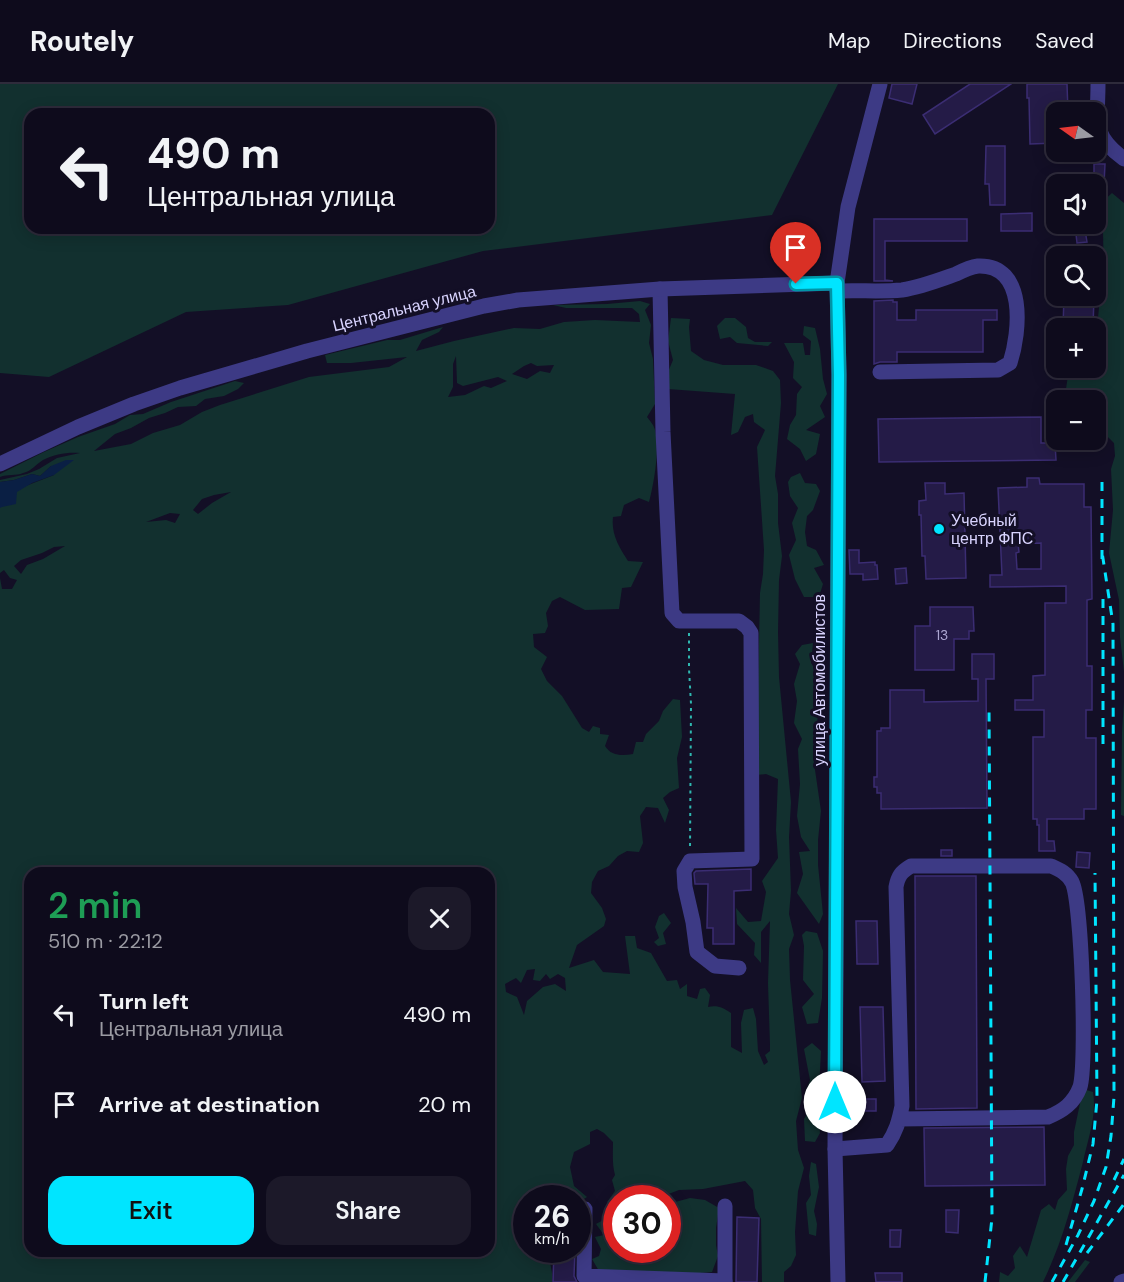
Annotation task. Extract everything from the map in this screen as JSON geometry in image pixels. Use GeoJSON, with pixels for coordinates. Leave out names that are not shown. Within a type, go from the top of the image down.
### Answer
{"type":"FeatureCollection","features":[{"type":"Feature","properties":{"kind":"street","name":"улица Автомобилистов"},"geometry":{"type":"LineString","coordinates":[[838,1282],[835,1149],[839,387],[837,287],[848,207],[880,84]]}},
{"type":"Feature","properties":{"kind":"street"},"geometry":{"type":"LineString","coordinates":[[1098,84],[1098,127],[1111,150],[1124,159]]}},
{"type":"Feature","properties":{"kind":"street","name":"Центральная улица"},"geometry":{"type":"LineString","coordinates":[[0,464],[78,427],[134,404],[190,385],[338,343],[484,306],[518,300],[660,289],[837,287],[902,290],[934,282],[977,266],[997,269],[1009,280],[1017,301],[1017,326],[1010,363],[998,370],[880,372]]}},
{"type":"Feature","properties":{"kind":"street"},"geometry":{"type":"LineString","coordinates":[[660,289],[663,432],[672,613],[679,621],[739,621],[751,633],[752,859],[690,861],[684,871],[697,952],[715,966],[739,968]]}},
{"type":"Feature","properties":{"kind":"street"},"geometry":{"type":"LineString","coordinates":[[835,1149],[887,1144],[893,1137],[899,1119],[902,1106],[896,887],[902,872],[911,866],[1050,866],[1065,873],[1073,884],[1078,913],[1083,1003],[1082,1071],[1080,1086],[1074,1098],[1065,1108],[1048,1117],[899,1119]]}},
{"type":"Feature","properties":{"kind":"street"},"geometry":{"type":"LineString","coordinates":[[584,1263],[584,1276],[725,1282],[725,1206]]}},
{"type":"Feature","properties":{"kind":"path"},"geometry":{"type":"LineString","coordinates":[[689,622],[690,861]]}},
{"type":"Feature","properties":{"kind":"green space"},"geometry":{"type":"Polygon","coordinates":[[[0,84],[838,84],[772,215],[483,251],[288,305],[186,312],[49,377],[0,373],[0,84]]]}},
{"type":"Feature","properties":{"kind":"green space"},"geometry":{"type":"Polygon","coordinates":[[[1112,193],[1124,203],[1124,672],[1119,600],[1109,553],[1113,510],[1111,469],[1115,456],[1114,443],[1106,435],[1106,390],[1066,390],[1068,378],[1106,378],[1106,318],[1098,318],[1099,306],[1106,306],[1106,246],[1103,246],[1102,234],[1106,234],[1106,199],[1112,193]]]}},
{"type":"Feature","properties":{"kind":"green space"},"geometry":{"type":"Polygon","coordinates":[[[640,301],[650,304],[645,310],[651,325],[649,343],[653,359],[655,404],[647,417],[654,426],[657,456],[649,502],[639,498],[624,505],[621,516],[613,517],[616,540],[628,561],[643,562],[631,587],[622,588],[619,609],[585,610],[560,597],[552,601],[546,613],[548,626],[545,633],[533,634],[534,647],[547,657],[541,669],[547,681],[562,696],[582,728],[589,732],[593,726],[600,728],[600,734],[609,735],[605,746],[610,752],[621,755],[633,754],[636,742],[643,742],[646,734],[659,721],[663,711],[673,699],[680,700],[682,737],[677,758],[679,788],[663,798],[669,810],[665,823],[658,808],[646,807],[640,816],[643,843],[639,852],[627,851],[618,856],[609,866],[598,871],[592,882],[591,893],[602,908],[606,919],[604,926],[577,945],[569,968],[594,960],[603,972],[630,974],[625,936],[635,936],[637,948],[651,953],[667,981],[677,980],[680,989],[687,984],[687,996],[697,999],[700,989],[705,988],[710,995],[708,1007],[720,1007],[731,1013],[731,1047],[742,1053],[741,1023],[744,1010],[753,1008],[758,1051],[764,1065],[768,1062],[765,1055],[770,1051],[768,983],[770,921],[761,932],[761,963],[754,955],[755,943],[737,924],[736,908],[748,922],[761,921],[766,892],[762,881],[778,858],[776,830],[778,779],[766,774],[756,775],[754,761],[759,753],[757,744],[760,593],[764,550],[757,447],[765,430],[754,422],[753,414],[745,417],[738,432],[731,435],[735,394],[668,389],[668,372],[673,360],[668,341],[671,318],[690,319],[691,351],[704,360],[723,365],[756,365],[773,371],[780,380],[781,403],[775,476],[782,556],[779,580],[779,677],[791,802],[789,914],[794,935],[789,949],[790,980],[802,1098],[796,1121],[798,1150],[804,1168],[798,1191],[796,1255],[791,1266],[784,1272],[784,1282],[762,1282],[761,1219],[755,1208],[753,1190],[745,1181],[703,1189],[681,1190],[681,1185],[613,1185],[613,1142],[597,1129],[590,1132],[590,1144],[574,1152],[570,1167],[574,1185],[513,1185],[513,1263],[550,1263],[552,1282],[0,1282],[0,578],[2,589],[12,589],[17,580],[10,578],[4,570],[0,573],[0,496],[54,475],[51,466],[40,476],[32,474],[14,480],[0,482],[0,480],[27,474],[57,458],[80,453],[52,456],[20,474],[0,477],[0,474],[78,437],[115,424],[130,415],[143,414],[171,402],[235,381],[244,383],[224,396],[205,399],[196,406],[178,407],[149,418],[115,434],[94,451],[131,444],[153,433],[180,425],[220,405],[309,377],[389,367],[407,357],[327,363],[325,355],[387,340],[400,340],[443,327],[439,332],[422,340],[416,351],[514,328],[540,329],[564,322],[595,320],[640,322],[639,314],[632,308],[566,308],[553,305],[640,301]],[[456,356],[453,364],[453,387],[448,397],[465,395],[484,386],[491,388],[507,381],[498,377],[463,386],[457,383],[456,356]],[[531,363],[512,374],[527,379],[540,371],[550,373],[554,365],[537,366],[531,363]],[[231,492],[202,499],[193,510],[198,514],[231,492]],[[170,513],[146,522],[166,520],[175,523],[180,514],[170,513]],[[65,546],[54,547],[21,560],[14,566],[21,574],[27,565],[65,546]],[[535,969],[527,970],[521,983],[516,978],[505,984],[506,992],[517,997],[524,1015],[527,1001],[543,987],[555,984],[566,991],[565,978],[558,974],[550,979],[546,974],[540,981],[533,980],[535,969]]]}},
{"type":"Feature","properties":{"kind":"green space"},"geometry":{"type":"Polygon","coordinates":[[[725,318],[735,318],[746,327],[748,338],[755,342],[772,342],[768,346],[737,343],[730,337],[720,339],[717,326],[725,318]]]}},
{"type":"Feature","properties":{"kind":"green space"},"geometry":{"type":"Polygon","coordinates":[[[804,326],[815,328],[827,394],[820,406],[825,417],[806,430],[820,434],[816,454],[806,461],[800,449],[787,439],[790,425],[796,415],[797,394],[802,387],[793,378],[794,362],[784,343],[803,343],[805,355],[810,355],[811,341],[803,335],[804,326]]]}},
{"type":"Feature","properties":{"kind":"green space"},"geometry":{"type":"Polygon","coordinates":[[[800,473],[805,483],[816,484],[820,491],[813,510],[807,516],[805,532],[807,546],[816,550],[824,565],[814,568],[823,584],[819,597],[804,597],[795,579],[789,555],[796,540],[792,523],[798,508],[790,496],[788,482],[791,477],[800,473]]]}},
{"type":"Feature","properties":{"kind":"green space"},"geometry":{"type":"Polygon","coordinates":[[[813,643],[811,663],[822,680],[814,763],[821,811],[818,865],[823,914],[819,924],[797,893],[803,874],[799,852],[810,851],[801,837],[797,816],[800,784],[798,749],[802,739],[794,723],[797,701],[794,684],[800,664],[795,654],[802,645],[813,643]]]}},
{"type":"Feature","properties":{"kind":"green space"},"geometry":{"type":"Polygon","coordinates":[[[1124,701],[1124,816],[1121,815],[1124,701]]]}},
{"type":"Feature","properties":{"kind":"green space"},"geometry":{"type":"Polygon","coordinates":[[[664,913],[671,923],[663,933],[666,944],[658,946],[654,942],[659,938],[655,927],[659,916],[664,913]]]}},
{"type":"Feature","properties":{"kind":"green space"},"geometry":{"type":"Polygon","coordinates":[[[806,931],[817,933],[823,951],[822,998],[818,1023],[807,1024],[802,1007],[814,994],[803,980],[802,935],[806,931]]]}},
{"type":"Feature","properties":{"kind":"green space"},"geometry":{"type":"Polygon","coordinates":[[[812,1043],[821,1051],[819,1090],[809,1101],[805,1093],[810,1080],[804,1049],[812,1043]]]}},
{"type":"Feature","properties":{"kind":"green space"},"geometry":{"type":"Polygon","coordinates":[[[1083,1089],[1093,1092],[1094,1109],[1091,1127],[1071,1208],[1050,1267],[1043,1282],[999,1282],[1000,1272],[1008,1276],[1015,1268],[1013,1256],[1020,1246],[1027,1257],[1041,1210],[1049,1204],[1055,1210],[1058,1200],[1067,1190],[1068,1156],[1074,1145],[1074,1132],[1083,1089]]]}},
{"type":"Feature","properties":{"kind":"green space"},"geometry":{"type":"Polygon","coordinates":[[[811,1107],[818,1112],[820,1133],[815,1142],[805,1141],[804,1119],[811,1107]]]}},
{"type":"Feature","properties":{"kind":"green space"},"geometry":{"type":"Polygon","coordinates":[[[811,1162],[816,1164],[819,1187],[814,1211],[817,1224],[816,1236],[809,1234],[806,1203],[811,1195],[809,1176],[811,1162]]]}},
{"type":"Feature","properties":{"kind":"green space"},"geometry":{"type":"Polygon","coordinates":[[[690,1198],[705,1200],[719,1208],[716,1228],[718,1256],[712,1272],[679,1275],[599,1271],[592,1259],[599,1256],[601,1249],[595,1237],[603,1235],[603,1263],[681,1263],[681,1200],[690,1198]]]}},
{"type":"Feature","properties":{"kind":"green space"},"geometry":{"type":"Polygon","coordinates":[[[603,1220],[603,1234],[596,1224],[603,1220]]]}},
{"type":"Feature","properties":{"kind":"green space"},"geometry":{"type":"Polygon","coordinates":[[[1085,1260],[1090,1262],[1075,1282],[1068,1282],[1085,1260]]]}},
{"type":"Feature","properties":{"kind":"water"},"geometry":{"type":"Polygon","coordinates":[[[66,460],[74,460],[54,475],[32,483],[17,492],[16,504],[0,508],[0,482],[32,474],[40,476],[51,466],[66,460]]]}},
{"type":"Feature","properties":{"kind":"building"},"geometry":{"type":"Polygon","coordinates":[[[892,84],[917,84],[912,104],[889,98],[892,84]]]}},
{"type":"Feature","properties":{"kind":"building"},"geometry":{"type":"Polygon","coordinates":[[[970,84],[1011,84],[935,134],[923,115],[970,84]]]}},
{"type":"Feature","properties":{"kind":"building"},"geometry":{"type":"Polygon","coordinates":[[[1027,84],[1067,84],[1068,102],[1046,102],[1046,143],[1030,144],[1029,98],[1027,98],[1027,84]]]}},
{"type":"Feature","properties":{"kind":"building"},"geometry":{"type":"Polygon","coordinates":[[[986,146],[1005,146],[1005,205],[990,205],[989,184],[985,184],[986,146]]]}},
{"type":"Feature","properties":{"kind":"building"},"geometry":{"type":"Polygon","coordinates":[[[1094,164],[1105,164],[1104,174],[1094,174],[1094,164]]]}},
{"type":"Feature","properties":{"kind":"building"},"geometry":{"type":"Polygon","coordinates":[[[1032,213],[1032,231],[1001,231],[1001,214],[1032,213]]]}},
{"type":"Feature","properties":{"kind":"building"},"geometry":{"type":"Polygon","coordinates":[[[874,219],[967,219],[967,241],[885,241],[885,280],[893,281],[874,281],[874,219]]]}},
{"type":"Feature","properties":{"kind":"building"},"geometry":{"type":"Polygon","coordinates":[[[806,230],[808,242],[791,245],[788,233],[806,230]]]}},
{"type":"Feature","properties":{"kind":"building"},"geometry":{"type":"Polygon","coordinates":[[[1076,234],[1086,234],[1087,242],[1077,243],[1076,234]]]}},
{"type":"Feature","properties":{"kind":"building"},"geometry":{"type":"Polygon","coordinates":[[[893,300],[897,302],[897,320],[916,320],[916,310],[997,310],[997,320],[983,320],[983,352],[897,352],[897,362],[874,364],[874,301],[893,300]]]}},
{"type":"Feature","properties":{"kind":"building"},"geometry":{"type":"Polygon","coordinates":[[[1064,306],[1094,306],[1093,318],[1063,318],[1064,306]]]}},
{"type":"Feature","properties":{"kind":"building"},"geometry":{"type":"Polygon","coordinates":[[[1041,417],[1041,443],[1046,443],[1046,450],[1055,450],[1056,460],[879,462],[878,419],[1041,417]]]}},
{"type":"Feature","properties":{"kind":"building"},"geometry":{"type":"Polygon","coordinates":[[[1027,478],[1039,478],[1040,484],[1084,484],[1084,507],[1091,507],[1092,599],[1087,600],[1087,666],[1092,666],[1092,710],[1086,710],[1086,738],[1096,738],[1096,809],[1084,809],[1084,819],[1047,819],[1047,841],[1054,841],[1055,851],[1039,851],[1039,825],[1037,825],[1037,819],[1033,819],[1033,737],[1044,737],[1044,710],[1015,710],[1015,700],[1033,700],[1033,676],[1045,675],[1045,603],[1066,603],[1066,586],[990,587],[990,575],[1002,575],[998,488],[1027,487],[1027,478]],[[1041,543],[1018,544],[1017,569],[1041,569],[1041,543]]]}},
{"type":"Feature","properties":{"kind":"building"},"geometry":{"type":"Polygon","coordinates":[[[925,483],[945,483],[945,494],[964,493],[966,578],[926,579],[925,556],[922,556],[921,515],[919,515],[919,501],[926,500],[925,483]]]}},
{"type":"Feature","properties":{"kind":"building"},"geometry":{"type":"Polygon","coordinates":[[[849,550],[859,550],[859,563],[875,562],[878,579],[863,580],[863,574],[850,574],[849,550]]]}},
{"type":"Feature","properties":{"kind":"building"},"geometry":{"type":"Polygon","coordinates":[[[906,568],[907,583],[896,584],[895,569],[906,568]]]}},
{"type":"Feature","properties":{"kind":"building"},"geometry":{"type":"Polygon","coordinates":[[[930,607],[973,607],[974,631],[969,631],[969,639],[954,639],[954,670],[915,670],[915,626],[930,626],[930,607]]]}},
{"type":"Feature","properties":{"kind":"building"},"geometry":{"type":"Polygon","coordinates":[[[972,654],[994,654],[994,679],[986,679],[987,808],[881,809],[881,793],[877,793],[877,787],[874,787],[874,777],[877,777],[877,731],[881,731],[881,728],[890,728],[890,690],[924,690],[924,702],[978,701],[978,679],[972,679],[972,654]]]}},
{"type":"Feature","properties":{"kind":"building"},"geometry":{"type":"Polygon","coordinates":[[[941,850],[952,850],[952,856],[941,856],[941,850]]]}},
{"type":"Feature","properties":{"kind":"building"},"geometry":{"type":"Polygon","coordinates":[[[1077,852],[1090,853],[1089,868],[1076,867],[1077,852]]]}},
{"type":"Feature","properties":{"kind":"building"},"geometry":{"type":"Polygon","coordinates":[[[751,869],[751,890],[734,891],[734,944],[713,944],[713,928],[707,928],[708,884],[695,884],[694,873],[696,871],[751,869]]]}},
{"type":"Feature","properties":{"kind":"building"},"geometry":{"type":"Polygon","coordinates":[[[915,876],[976,876],[977,1108],[916,1109],[915,876]]]}},
{"type":"Feature","properties":{"kind":"building"},"geometry":{"type":"Polygon","coordinates":[[[856,921],[877,921],[878,964],[857,964],[856,921]]]}},
{"type":"Feature","properties":{"kind":"building"},"geometry":{"type":"Polygon","coordinates":[[[860,1007],[883,1007],[885,1081],[862,1082],[860,1007]]]}},
{"type":"Feature","properties":{"kind":"building"},"geometry":{"type":"Polygon","coordinates":[[[865,1099],[876,1099],[876,1111],[865,1111],[865,1099]]]}},
{"type":"Feature","properties":{"kind":"building"},"geometry":{"type":"Polygon","coordinates":[[[1044,1127],[1045,1185],[925,1186],[924,1128],[1044,1127]]]}},
{"type":"Feature","properties":{"kind":"building"},"geometry":{"type":"Polygon","coordinates":[[[946,1210],[959,1210],[958,1233],[946,1232],[946,1210]]]}},
{"type":"Feature","properties":{"kind":"building"},"geometry":{"type":"Polygon","coordinates":[[[737,1217],[759,1218],[757,1282],[736,1282],[737,1217]]]}},
{"type":"Feature","properties":{"kind":"building"},"geometry":{"type":"Polygon","coordinates":[[[890,1230],[901,1230],[900,1247],[890,1247],[890,1230]]]}},
{"type":"Feature","properties":{"kind":"building"},"geometry":{"type":"Polygon","coordinates":[[[554,1263],[574,1263],[574,1276],[577,1282],[553,1282],[554,1263]]]}},
{"type":"Feature","properties":{"kind":"building"},"geometry":{"type":"Polygon","coordinates":[[[875,1273],[902,1273],[902,1282],[876,1282],[875,1273]]]}},
{"type":"Feature","properties":{"kind":"railway"},"geometry":{"type":"LineString","coordinates":[[1102,482],[1102,560]]}},
{"type":"Feature","properties":{"kind":"railway"},"geometry":{"type":"LineString","coordinates":[[1052,1282],[1094,1201],[1106,1167],[1114,1097],[1113,624],[1102,552]]}},
{"type":"Feature","properties":{"kind":"railway"},"geometry":{"type":"LineString","coordinates":[[1103,599],[1103,749]]}},
{"type":"Feature","properties":{"kind":"railway"},"geometry":{"type":"LineString","coordinates":[[985,1282],[992,1218],[989,705]]}},
{"type":"Feature","properties":{"kind":"railway"},"geometry":{"type":"LineString","coordinates":[[1066,1245],[1093,1144],[1097,1100],[1095,873]]}},
{"type":"Feature","properties":{"kind":"railway"},"geometry":{"type":"LineString","coordinates":[[1114,1180],[1124,1159]]}},
{"type":"Feature","properties":{"kind":"railway"},"geometry":{"type":"LineString","coordinates":[[1063,1282],[1124,1175]]}},
{"type":"Feature","properties":{"kind":"railway"},"geometry":{"type":"LineString","coordinates":[[1087,1253],[1124,1204]]}},
{"type":"Feature","properties":{"kind":"place","name":"Учебный центр ФПС"},"geometry":{"type":"Point","coordinates":[939,529]}},
{"type":"Feature","properties":{"kind":"route"},"geometry":{"type":"LineString","coordinates":[[796,284],[837,283],[839,375],[835,1102]]}}]}
